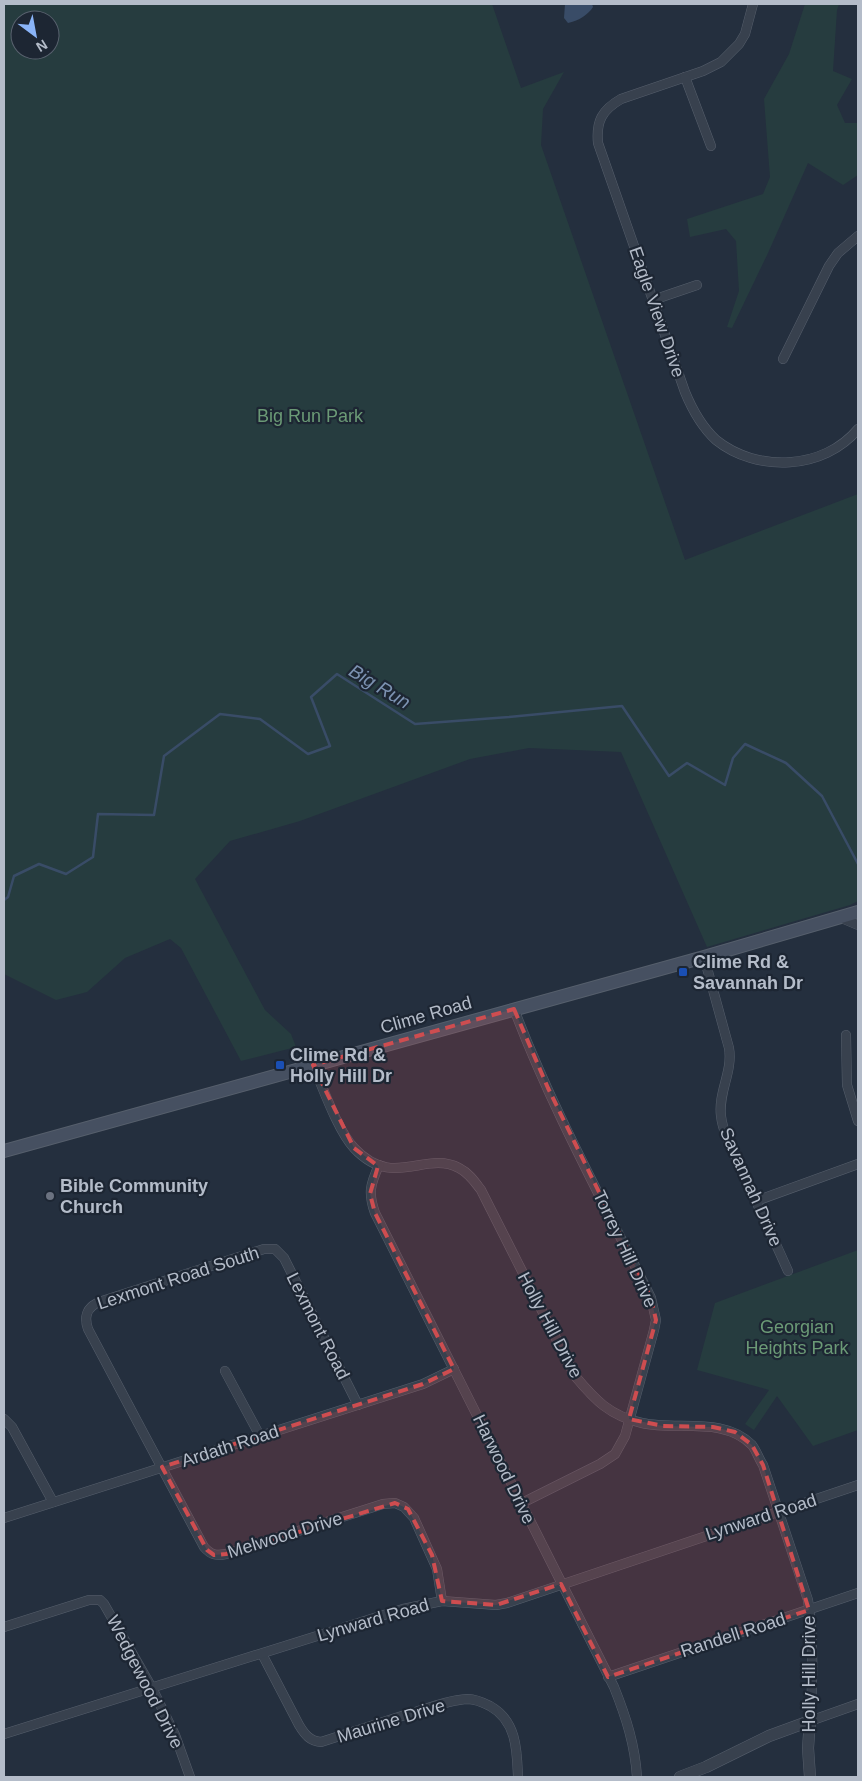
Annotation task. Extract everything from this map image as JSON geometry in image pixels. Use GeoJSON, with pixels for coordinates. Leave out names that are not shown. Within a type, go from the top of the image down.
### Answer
{"type":"FeatureCollection","features":[{"type":"Feature","properties":{"kind":"main road","name":"Clime Road"},"geometry":{"type":"LineString","coordinates":[[4,1151],[704,957],[858,912]]}},
{"type":"Feature","properties":{"kind":"street"},"geometry":{"type":"LineString","coordinates":[[711,146],[686,77],[712,67],[732,52],[745,34],[753,4]]}},
{"type":"Feature","properties":{"kind":"street","name":"Eagle View Drive"},"geometry":{"type":"LineString","coordinates":[[686,77],[621,99],[608,108],[599,122],[597,132],[598,143],[685,392],[697,417],[716,439],[738,454],[768,462],[793,462],[818,456],[841,444],[858,429]]}},
{"type":"Feature","properties":{"kind":"street"},"geometry":{"type":"LineString","coordinates":[[783,359],[829,266],[838,253],[858,236]]}},
{"type":"Feature","properties":{"kind":"street"},"geometry":{"type":"LineString","coordinates":[[653,300],[697,285]]}},
{"type":"Feature","properties":{"kind":"street"},"geometry":{"type":"LineString","coordinates":[[839,917],[858,926]]}},
{"type":"Feature","properties":{"kind":"street","name":"Savannah Drive"},"geometry":{"type":"LineString","coordinates":[[704,957],[731,1059],[723,1091],[720,1109],[721,1118],[729,1141],[788,1271]]}},
{"type":"Feature","properties":{"kind":"street","name":"Torrey Hill Drive"},"geometry":{"type":"LineString","coordinates":[[514,1009],[529,1048],[548,1088],[652,1298],[656,1320],[625,1436],[615,1454],[600,1464],[522,1503]]}},
{"type":"Feature","properties":{"kind":"street"},"geometry":{"type":"LineString","coordinates":[[846,1035],[847,1085],[858,1120]]}},
{"type":"Feature","properties":{"kind":"street","name":"Holly Hill Drive"},"geometry":{"type":"LineString","coordinates":[[313,1065],[347,1139],[362,1156],[378,1165],[395,1169],[428,1164],[449,1164],[460,1168],[468,1174],[481,1190],[575,1376],[597,1402],[617,1414],[649,1424],[713,1427],[735,1432],[752,1445],[763,1465],[779,1511],[808,1600],[812,1620],[812,1697],[808,1764],[810,1777]]}},
{"type":"Feature","properties":{"kind":"street"},"geometry":{"type":"LineString","coordinates":[[756,1201],[858,1164]]}},
{"type":"Feature","properties":{"kind":"street","name":"Harwood Drive"},"geometry":{"type":"LineString","coordinates":[[378,1165],[370,1194],[375,1213],[608,1677],[627,1720],[635,1753],[637,1777]]}},
{"type":"Feature","properties":{"kind":"street","name":"Lexmont Road South"},"geometry":{"type":"LineString","coordinates":[[86,1314],[90,1306],[99,1302],[264,1249],[275,1249]]}},
{"type":"Feature","properties":{"kind":"street","name":"Lexmont Road"},"geometry":{"type":"LineString","coordinates":[[275,1249],[284,1258],[358,1405]]}},
{"type":"Feature","properties":{"kind":"street","name":"Melwood Drive"},"geometry":{"type":"LineString","coordinates":[[86,1314],[88,1330],[204,1547],[210,1553],[218,1556],[383,1504],[395,1503],[404,1506],[414,1518],[435,1562],[442,1600]]}},
{"type":"Feature","properties":{"kind":"street","name":"Ardath Road"},"geometry":{"type":"LineString","coordinates":[[4,1518],[423,1384],[454,1370]]}},
{"type":"Feature","properties":{"kind":"street"},"geometry":{"type":"LineString","coordinates":[[225,1371],[260,1436]]}},
{"type":"Feature","properties":{"kind":"street"},"geometry":{"type":"LineString","coordinates":[[4,1419],[12,1427],[53,1502]]}},
{"type":"Feature","properties":{"kind":"street","name":"Lynward Road"},"geometry":{"type":"LineString","coordinates":[[4,1734],[403,1609],[442,1600],[496,1605],[507,1603],[858,1485]]}},
{"type":"Feature","properties":{"kind":"street","name":"Randell Road"},"geometry":{"type":"LineString","coordinates":[[608,1677],[858,1593]]}},
{"type":"Feature","properties":{"kind":"street","name":"Wedgewood Drive"},"geometry":{"type":"LineString","coordinates":[[4,1627],[89,1600],[100,1600],[112,1615],[152,1688],[175,1735],[190,1777]]}},
{"type":"Feature","properties":{"kind":"street","name":"Maurine Drive"},"geometry":{"type":"LineString","coordinates":[[262,1654],[299,1725],[313,1741],[321,1742],[444,1703],[470,1699],[494,1708],[511,1728],[517,1753],[518,1777]]}},
{"type":"Feature","properties":{"kind":"street"},"geometry":{"type":"LineString","coordinates":[[680,1777],[706,1767],[769,1736],[858,1704]]}},
{"type":"Feature","properties":{"kind":"highlighted area"},"geometry":{"type":"Polygon","coordinates":[[[514,1009],[548,1088],[651,1298],[656,1320],[629,1419],[663,1426],[713,1427],[735,1432],[752,1445],[763,1465],[809,1610],[608,1677],[561,1584],[496,1605],[442,1601],[432,1555],[408,1509],[395,1503],[226,1554],[214,1555],[207,1550],[162,1467],[423,1384],[454,1369],[375,1213],[370,1194],[378,1166],[354,1148],[313,1065],[514,1009]]]}},
{"type":"Feature","properties":{"kind":"green space","name":"Big Run Park"},"geometry":{"type":"Polygon","coordinates":[[[4,4],[492,4],[521,88],[564,72],[543,109],[541,145],[685,560],[858,494],[858,901],[707,947],[621,752],[529,748],[470,759],[300,821],[230,841],[195,879],[265,1010],[291,1034],[296,1047],[241,1061],[181,948],[170,939],[125,958],[87,992],[56,1000],[4,974],[4,4]]]}},
{"type":"Feature","properties":{"kind":"green space"},"geometry":{"type":"Polygon","coordinates":[[[805,4],[839,4],[833,71],[852,79],[837,105],[845,123],[858,123],[858,175],[843,185],[808,163],[732,328],[727,327],[739,291],[736,241],[726,229],[690,237],[687,219],[763,194],[770,177],[764,99],[789,54],[805,4]]]}},
{"type":"Feature","properties":{"kind":"green space","name":"Georgian Heights Park"},"geometry":{"type":"Polygon","coordinates":[[[858,1250],[858,1430],[813,1446],[777,1396],[754,1430],[745,1424],[769,1390],[697,1370],[715,1303],[858,1250]]]}},
{"type":"Feature","properties":{"kind":"water"},"geometry":{"type":"Polygon","coordinates":[[[565,4],[592,4],[593,7],[582,17],[568,23],[564,18],[565,4]]]}},
{"type":"Feature","properties":{"kind":"waterway","name":"Big Run"},"geometry":{"type":"LineString","coordinates":[[4,900],[8,897],[14,876],[39,864],[66,874],[93,857],[98,814],[154,815],[164,756],[220,714],[260,719],[308,754],[330,746],[311,697],[337,674],[415,724],[622,706],[669,776],[687,763],[725,785],[733,758],[745,744],[786,763],[822,796],[858,864]]}},
{"type":"Feature","properties":{"kind":"place","name":"Clime Rd & Savannah Dr"},"geometry":{"type":"Point","coordinates":[683,972]}},
{"type":"Feature","properties":{"kind":"place","name":"Clime Rd & Holly Hill Dr"},"geometry":{"type":"Point","coordinates":[280,1065]}},
{"type":"Feature","properties":{"kind":"place","name":"Bible Community Church"},"geometry":{"type":"Point","coordinates":[50,1196]}}]}
